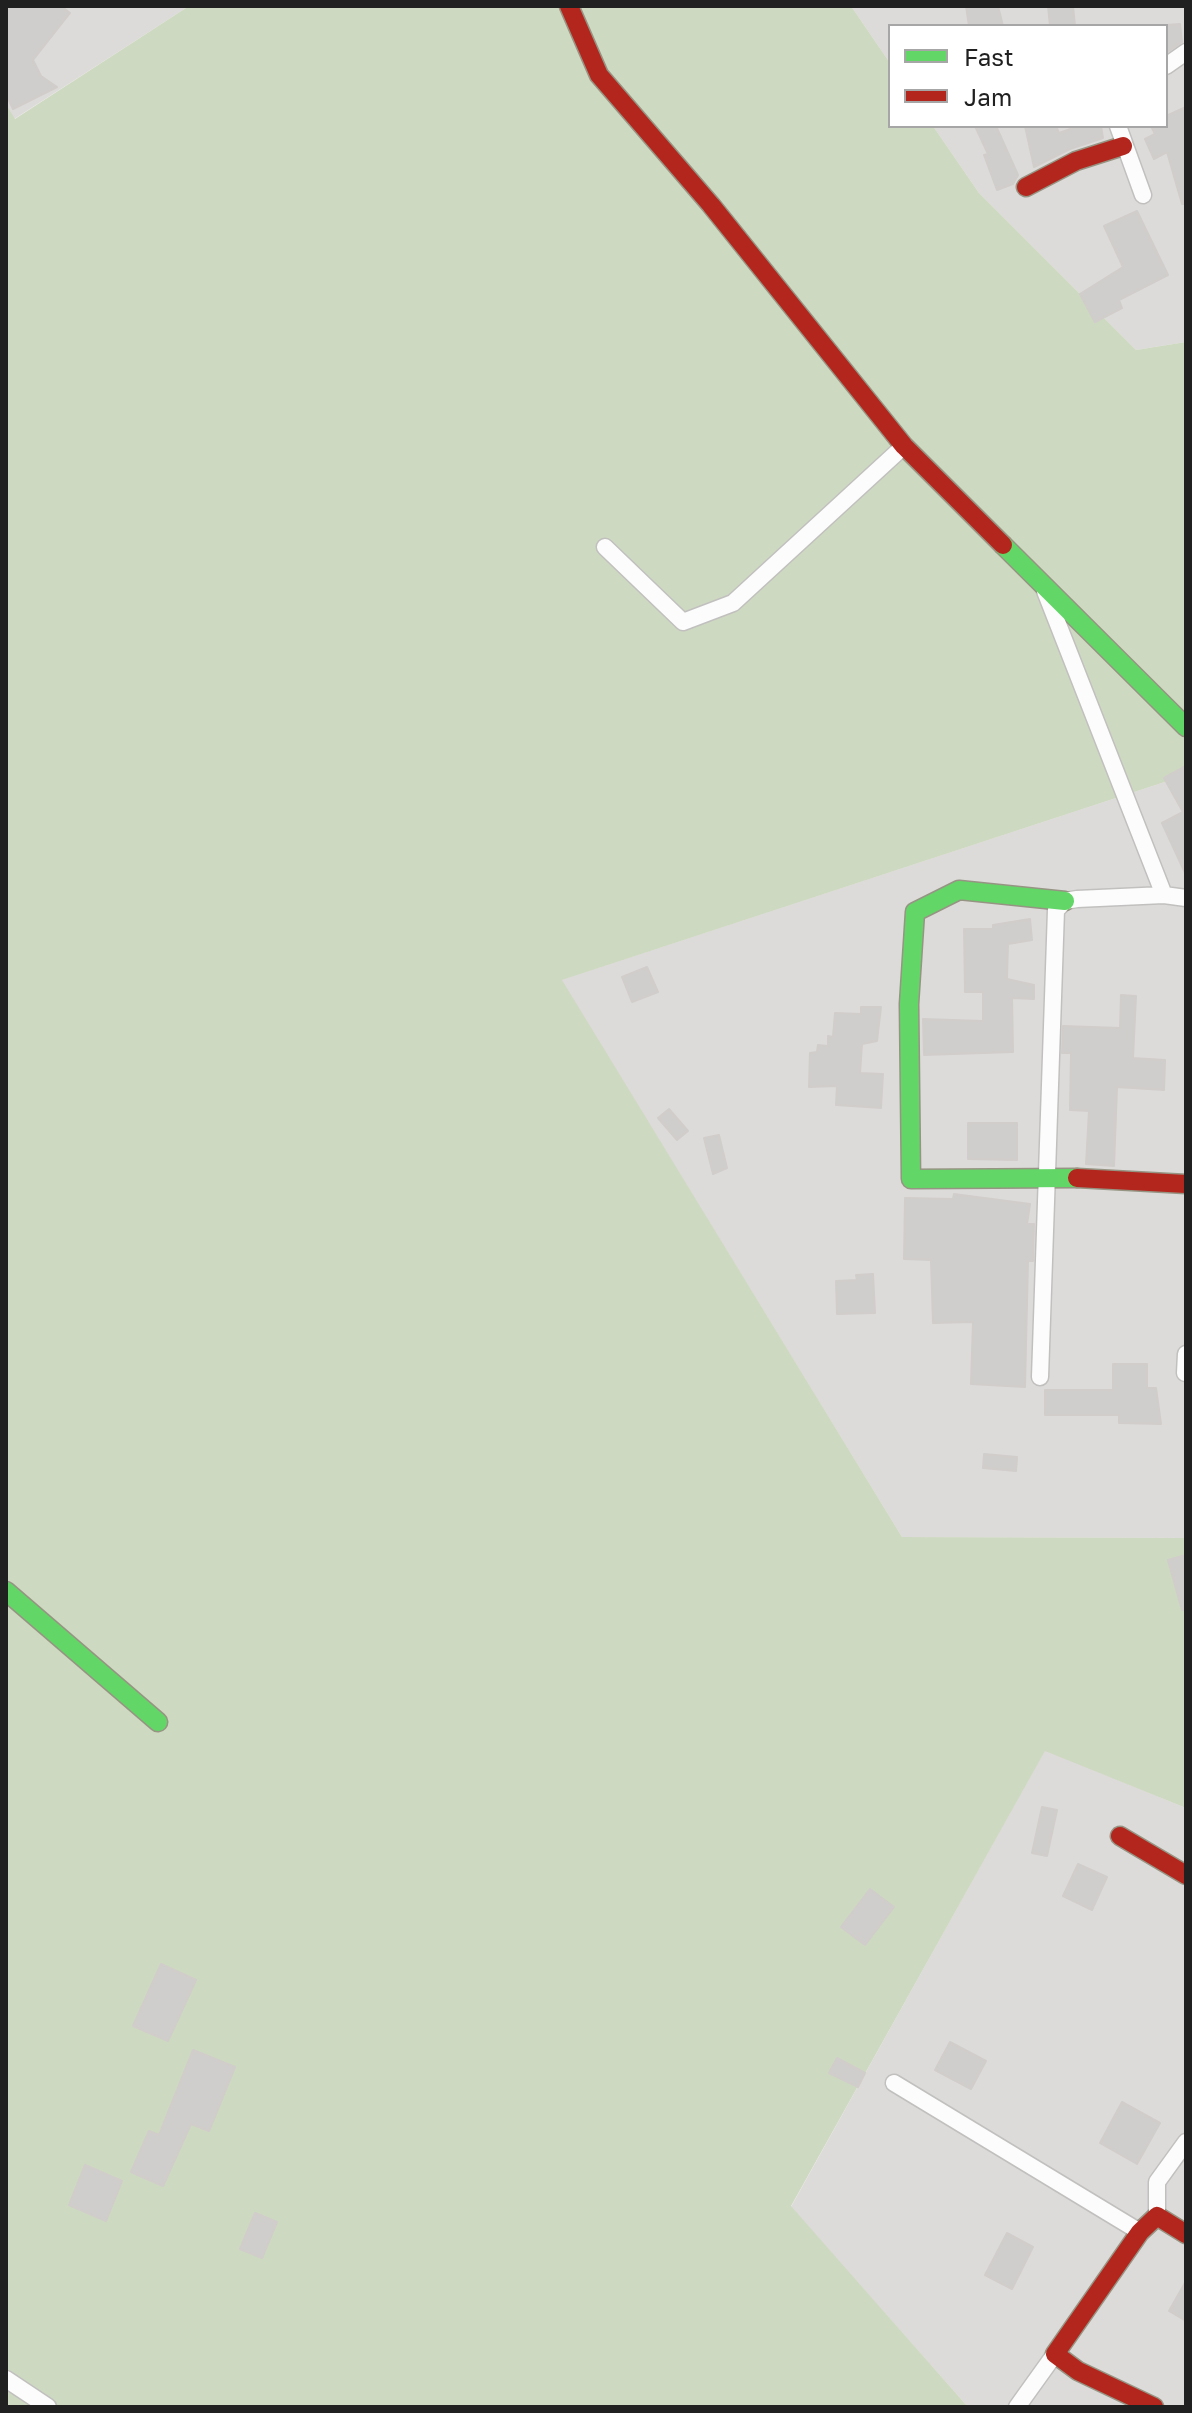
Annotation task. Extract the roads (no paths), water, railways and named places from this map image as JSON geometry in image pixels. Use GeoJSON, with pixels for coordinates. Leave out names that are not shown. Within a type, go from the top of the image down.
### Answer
{"type":"FeatureCollection","features":[{"type":"Feature","properties":{"kind":"street"},"geometry":{"type":"LineString","coordinates":[[569,6],[599,75],[711,205],[904,446],[1186,727]]}},
{"type":"Feature","properties":{"kind":"street"},"geometry":{"type":"LineString","coordinates":[[1168,65],[1186,52]]}},
{"type":"Feature","properties":{"kind":"street"},"geometry":{"type":"LineString","coordinates":[[1118,128],[1143,195]]}},
{"type":"Feature","properties":{"kind":"street"},"geometry":{"type":"LineString","coordinates":[[1026,187],[1076,161],[1123,146]]}},
{"type":"Feature","properties":{"kind":"street"},"geometry":{"type":"LineString","coordinates":[[605,547],[683,622],[733,603],[904,446]]}},
{"type":"Feature","properties":{"kind":"street"},"geometry":{"type":"LineString","coordinates":[[1043,585],[1164,895]]}},
{"type":"Feature","properties":{"kind":"street"},"geometry":{"type":"LineString","coordinates":[[1186,898],[1164,895],[1065,901],[959,890],[915,912],[909,1004],[911,1179],[1049,1176],[1186,1184]]}},
{"type":"Feature","properties":{"kind":"street"},"geometry":{"type":"LineString","coordinates":[[1040,1377],[1056,910],[1065,901]]}},
{"type":"Feature","properties":{"kind":"street"},"geometry":{"type":"LineString","coordinates":[[1185,1373],[1186,1354]]}},
{"type":"Feature","properties":{"kind":"street"},"geometry":{"type":"LineString","coordinates":[[6,1591],[32,1610],[158,1722]]}},
{"type":"Feature","properties":{"kind":"street"},"geometry":{"type":"LineString","coordinates":[[1120,1836],[1186,1875]]}},
{"type":"Feature","properties":{"kind":"street"},"geometry":{"type":"LineString","coordinates":[[894,2083],[1140,2232]]}},
{"type":"Feature","properties":{"kind":"street"},"geometry":{"type":"LineString","coordinates":[[1017,2407],[1140,2232],[1157,2216],[1157,2182],[1186,2142]]}},
{"type":"Feature","properties":{"kind":"street"},"geometry":{"type":"LineString","coordinates":[[1157,2216],[1186,2234]]}},
{"type":"Feature","properties":{"kind":"street"},"geometry":{"type":"LineString","coordinates":[[1055,2354],[1078,2371],[1154,2407]]}},
{"type":"Feature","properties":{"kind":"street"},"geometry":{"type":"LineString","coordinates":[[6,2379],[48,2407]]}}]}
